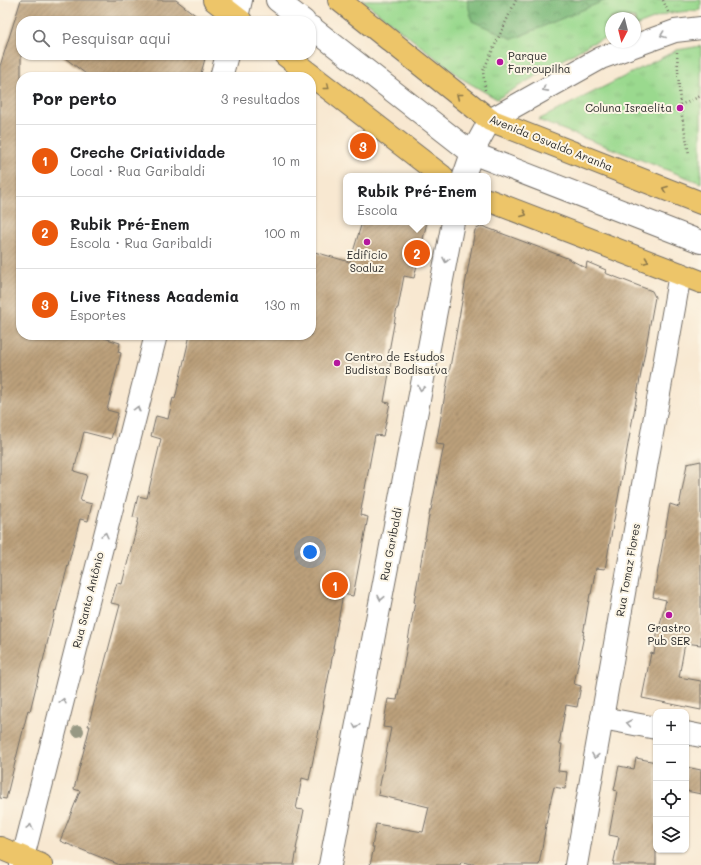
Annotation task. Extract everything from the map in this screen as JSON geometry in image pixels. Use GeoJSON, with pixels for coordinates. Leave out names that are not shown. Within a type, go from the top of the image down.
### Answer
{"type":"FeatureCollection","features":[{"type":"Feature","properties":{"kind":"main road"},"geometry":{"type":"LineString","coordinates":[[214,0],[238,15]]}},
{"type":"Feature","properties":{"kind":"main road","name":"Avenida Osvaldo Aranha"},"geometry":{"type":"LineString","coordinates":[[339,0],[490,120],[701,203]]}},
{"type":"Feature","properties":{"kind":"main road"},"geometry":{"type":"LineString","coordinates":[[291,60],[307,72]]}},
{"type":"Feature","properties":{"kind":"main road"},"geometry":{"type":"LineString","coordinates":[[316,79],[438,173]]}},
{"type":"Feature","properties":{"kind":"main road"},"geometry":{"type":"LineString","coordinates":[[491,201],[701,282]]}},
{"type":"Feature","properties":{"kind":"main road"},"geometry":{"type":"LineString","coordinates":[[0,848],[28,863]]}},
{"type":"Feature","properties":{"kind":"street"},"geometry":{"type":"LineString","coordinates":[[277,0],[298,16]]}},
{"type":"Feature","properties":{"kind":"street"},"geometry":{"type":"LineString","coordinates":[[465,173],[472,153],[490,120],[601,58],[675,31],[701,28]]}},
{"type":"Feature","properties":{"kind":"street"},"geometry":{"type":"LineString","coordinates":[[316,31],[472,153],[701,242]]}},
{"type":"Feature","properties":{"kind":"street"},"geometry":{"type":"LineString","coordinates":[[222,72],[226,60]]}},
{"type":"Feature","properties":{"kind":"street","name":"Rua Garibaldi"},"geometry":{"type":"LineString","coordinates":[[330,865],[452,225]]}},
{"type":"Feature","properties":{"kind":"street","name":"Rua Tomaz Flores"},"geometry":{"type":"LineString","coordinates":[[576,865],[680,274]]}},
{"type":"Feature","properties":{"kind":"street","name":"Rua Santo Antônio"},"geometry":{"type":"LineString","coordinates":[[28,863],[155,340]]}},
{"type":"Feature","properties":{"kind":"street"},"geometry":{"type":"LineString","coordinates":[[602,718],[653,727]]}},
{"type":"Feature","properties":{"kind":"street"},"geometry":{"type":"LineString","coordinates":[[689,734],[701,736]]}},
{"type":"Feature","properties":{"kind":"path"},"geometry":{"type":"LineString","coordinates":[[490,120],[483,71],[516,0]]}},
{"type":"Feature","properties":{"kind":"path"},"geometry":{"type":"LineString","coordinates":[[675,31],[680,105],[689,154]]}},
{"type":"Feature","properties":{"kind":"path"},"geometry":{"type":"LineString","coordinates":[[680,105],[701,96]]}},
{"type":"Feature","properties":{"kind":"green space","name":"Parque Farroupilha"},"geometry":{"type":"Polygon","coordinates":[[[362,0],[701,0],[701,10],[669,13],[641,24],[641,12],[605,12],[605,38],[590,44],[497,99],[464,80],[362,0]]]}},
{"type":"Feature","properties":{"kind":"green space"},"geometry":{"type":"Polygon","coordinates":[[[467,0],[606,0],[513,39],[472,21],[467,0]]]}},
{"type":"Feature","properties":{"kind":"green space","name":"Parque Farroupilha"},"geometry":{"type":"Polygon","coordinates":[[[701,46],[701,183],[538,120],[677,50],[701,46]]]}},
{"type":"Feature","properties":{"kind":"building"},"geometry":{"type":"Polygon","coordinates":[[[21,0],[176,0],[197,16],[16,16],[16,60],[21,60],[21,72],[16,72],[16,340],[110,340],[120,343],[118,352],[121,353],[107,410],[118,413],[111,439],[84,432],[74,471],[87,475],[80,501],[92,504],[88,521],[80,519],[56,611],[55,610],[30,711],[28,710],[6,799],[0,798],[0,66],[21,0]]]}},
{"type":"Feature","properties":{"kind":"building"},"geometry":{"type":"Polygon","coordinates":[[[68,60],[205,60],[201,72],[83,72],[68,60]]]}},
{"type":"Feature","properties":{"kind":"building"},"geometry":{"type":"Polygon","coordinates":[[[361,225],[426,225],[414,278],[404,276],[397,308],[387,362],[391,362],[384,402],[390,403],[383,436],[375,435],[360,515],[368,517],[353,596],[343,594],[324,705],[309,780],[302,778],[296,809],[304,810],[294,865],[120,865],[60,841],[80,791],[74,789],[90,726],[88,726],[120,605],[111,603],[117,583],[122,584],[139,518],[133,517],[138,496],[147,498],[161,439],[151,436],[156,416],[168,419],[173,398],[175,399],[189,340],[316,340],[316,252],[350,262],[361,225]]]}},
{"type":"Feature","properties":{"kind":"building"},"geometry":{"type":"Polygon","coordinates":[[[482,226],[567,258],[586,268],[587,262],[606,270],[605,273],[652,291],[655,297],[605,569],[596,568],[590,594],[584,635],[574,684],[581,686],[577,707],[566,705],[559,744],[562,744],[558,771],[567,772],[565,789],[554,787],[539,865],[479,865],[461,862],[460,865],[370,865],[374,847],[372,847],[376,824],[423,832],[429,807],[378,795],[391,728],[383,727],[388,699],[397,700],[430,510],[444,445],[436,444],[475,230],[482,226]]]}},
{"type":"Feature","properties":{"kind":"building"},"geometry":{"type":"Polygon","coordinates":[[[701,461],[701,645],[685,643],[679,677],[701,681],[701,710],[642,698],[651,653],[654,654],[658,629],[666,600],[653,597],[670,504],[679,507],[687,464],[701,461]]]}},
{"type":"Feature","properties":{"kind":"building"},"geometry":{"type":"Polygon","coordinates":[[[636,758],[653,761],[653,853],[656,853],[656,865],[613,865],[619,837],[609,835],[617,791],[614,790],[619,766],[634,769],[636,758]]]}},
{"type":"Feature","properties":{"kind":"building"},"geometry":{"type":"Polygon","coordinates":[[[689,768],[701,770],[701,794],[689,792],[689,768]]]}},
{"type":"Feature","properties":{"kind":"place","name":"Parque Farroupilha"},"geometry":{"type":"Point","coordinates":[500,62]}},
{"type":"Feature","properties":{"kind":"place","name":"Coluna Israelita"},"geometry":{"type":"Point","coordinates":[680,108]}},
{"type":"Feature","properties":{"kind":"place","name":"Live Fitness Academia"},"geometry":{"type":"Point","coordinates":[363,146]}},
{"type":"Feature","properties":{"kind":"place","name":"Edifício Soaluz"},"geometry":{"type":"Point","coordinates":[367,242]}},
{"type":"Feature","properties":{"kind":"place","name":"Rubik Pré-Enem"},"geometry":{"type":"Point","coordinates":[417,253]}},
{"type":"Feature","properties":{"kind":"place","name":"Centro de Estudos Budistas Bodisatva"},"geometry":{"type":"Point","coordinates":[337,363]}},
{"type":"Feature","properties":{"kind":"place","name":"Creche Criatividade"},"geometry":{"type":"Point","coordinates":[335,585]}},
{"type":"Feature","properties":{"kind":"place","name":"Grastro Pub SER"},"geometry":{"type":"Point","coordinates":[669,615]}}]}
